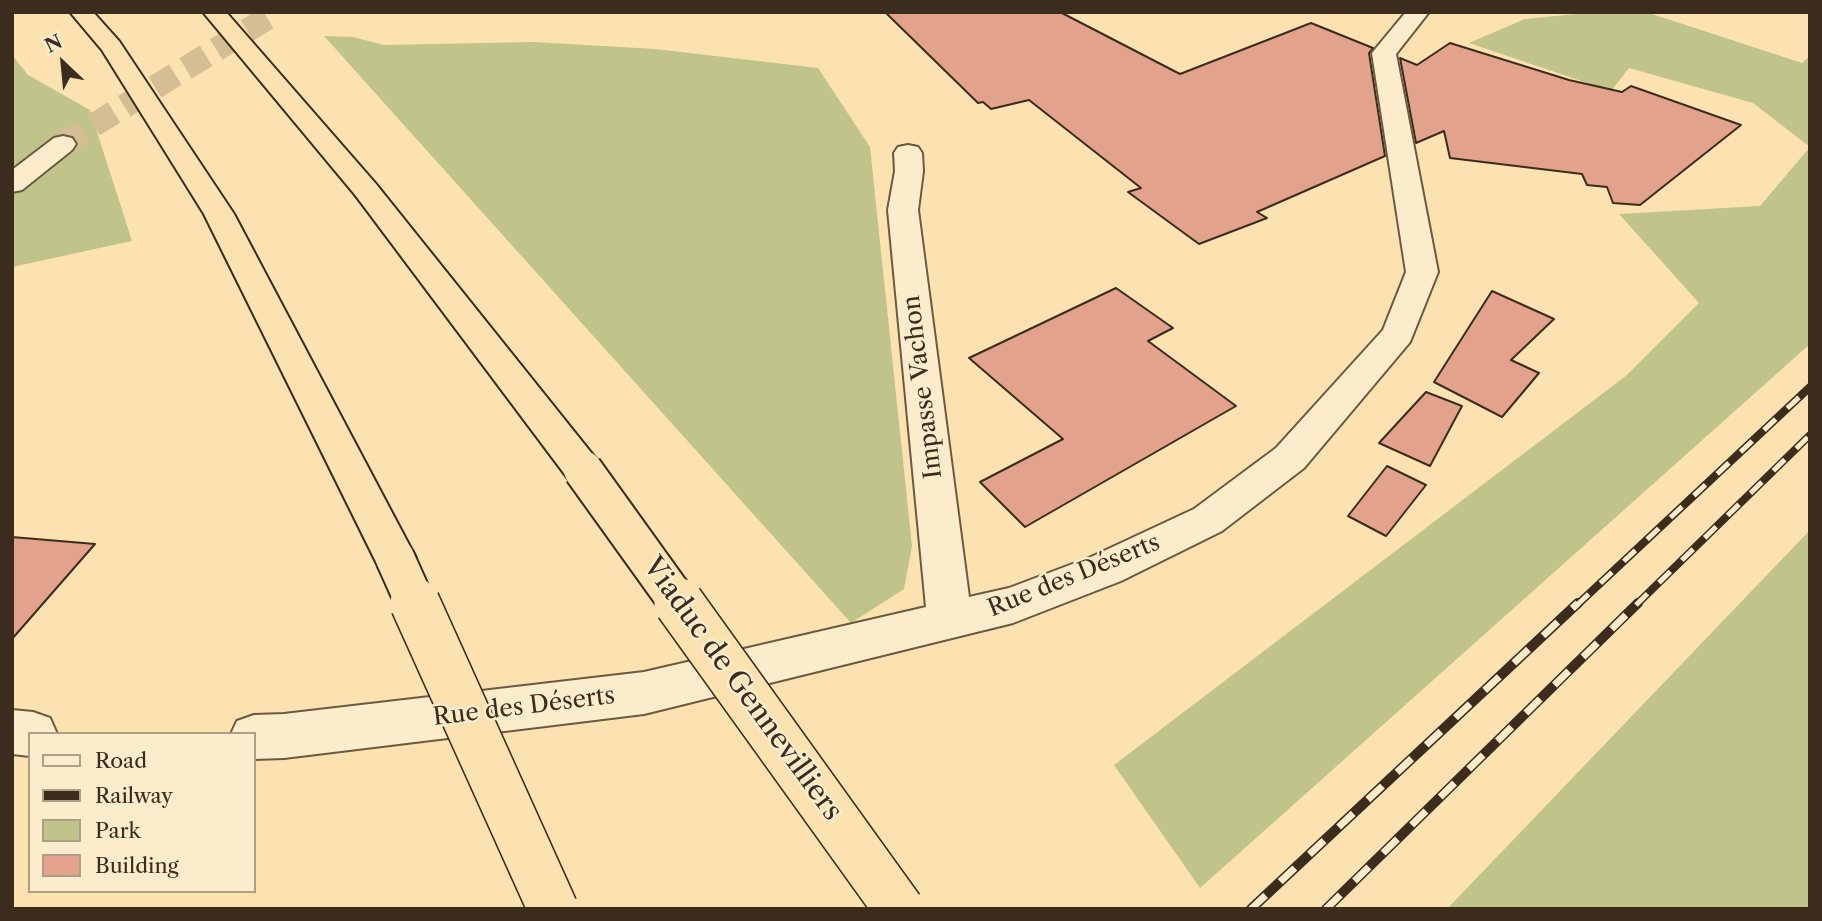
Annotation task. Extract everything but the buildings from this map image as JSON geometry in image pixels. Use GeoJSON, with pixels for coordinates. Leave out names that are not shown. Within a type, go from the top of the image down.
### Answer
{"type":"FeatureCollection","features":[{"type":"Feature","properties":{"kind":"highway"},"geometry":{"type":"LineString","coordinates":[[81,12],[111,46],[219,214],[394,558],[553,909]]}},
{"type":"Feature","properties":{"kind":"highway","name":"Viaduc de Gennevilliers"},"geometry":{"type":"LineString","coordinates":[[214,12],[366,190],[583,470],[899,909]]}},
{"type":"Feature","properties":{"kind":"street","name":"Rue des Déserts"},"geometry":{"type":"LineString","coordinates":[[256,737],[284,736],[644,693],[1013,605],[1106,569],[1208,520],[1290,458],[1398,334],[1422,272],[1384,53],[1418,12]]}},
{"type":"Feature","properties":{"kind":"street"},"geometry":{"type":"LineString","coordinates":[[12,184],[63,145]]}},
{"type":"Feature","properties":{"kind":"street","name":"Impasse Vachon"},"geometry":{"type":"LineString","coordinates":[[908,153],[909,171],[903,210],[950,621]]}},
{"type":"Feature","properties":{"kind":"green space"},"geometry":{"type":"Polygon","coordinates":[[[1596,12],[1646,12],[1802,63],[1810,56],[1810,147],[1753,103],[1629,68],[1611,91],[1469,43],[1525,19],[1596,12]]]}},
{"type":"Feature","properties":{"kind":"green space"},"geometry":{"type":"Polygon","coordinates":[[[324,36],[353,37],[384,45],[534,42],[655,49],[818,68],[870,147],[912,546],[904,589],[851,623],[324,36]]]}},
{"type":"Feature","properties":{"kind":"green space"},"geometry":{"type":"Polygon","coordinates":[[[12,55],[28,75],[90,110],[132,241],[12,267],[12,55]]]}},
{"type":"Feature","properties":{"kind":"green space"},"geometry":{"type":"Polygon","coordinates":[[[1810,147],[1810,344],[1200,888],[1114,765],[1627,375],[1699,303],[1619,214],[1760,206],[1810,147]]]}},
{"type":"Feature","properties":{"kind":"green space"},"geometry":{"type":"Polygon","coordinates":[[[1810,530],[1810,909],[1447,909],[1810,530]]]}},
{"type":"Feature","properties":{"kind":"tunnel"},"geometry":{"type":"LineString","coordinates":[[63,144],[277,12]]}},
{"type":"Feature","properties":{"kind":"railway"},"geometry":{"type":"LineString","coordinates":[[1577,605],[1810,387]]}},
{"type":"Feature","properties":{"kind":"railway"},"geometry":{"type":"LineString","coordinates":[[1636,605],[1810,435]]}},
{"type":"Feature","properties":{"kind":"railway"},"geometry":{"type":"LineString","coordinates":[[1251,909],[1578,603]]}},
{"type":"Feature","properties":{"kind":"railway"},"geometry":{"type":"LineString","coordinates":[[1326,909],[1638,603]]}}]}
